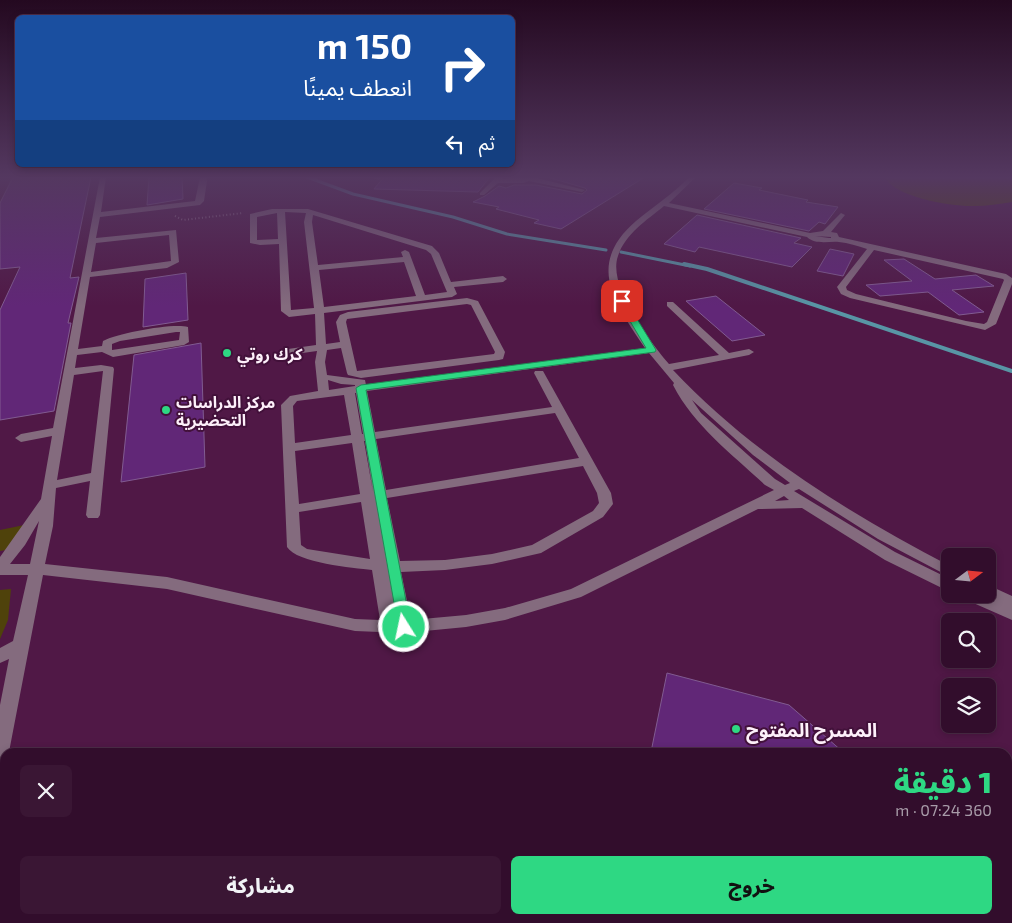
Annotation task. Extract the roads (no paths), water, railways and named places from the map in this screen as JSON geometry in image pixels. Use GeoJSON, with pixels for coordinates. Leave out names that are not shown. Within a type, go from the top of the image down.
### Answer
{"type":"FeatureCollection","features":[{"type":"Feature","properties":{"kind":"lane"},"geometry":{"type":"LineString","coordinates":[[1,748],[20,645],[38,569],[47,518],[47,500],[95,220]]}},
{"type":"Feature","properties":{"kind":"lane"},"geometry":{"type":"LineString","coordinates":[[253,220],[252,239],[260,243],[282,241]]}},
{"type":"Feature","properties":{"kind":"lane"},"geometry":{"type":"LineString","coordinates":[[281,220],[286,311],[294,314],[320,312],[450,296],[452,293],[434,251],[337,220]]}},
{"type":"Feature","properties":{"kind":"lane"},"geometry":{"type":"LineString","coordinates":[[308,220],[320,312],[320,362],[329,392]]}},
{"type":"Feature","properties":{"kind":"lane"},"geometry":{"type":"LineString","coordinates":[[644,220],[632,230],[619,246],[613,258],[611,271],[618,293],[651,350],[666,368],[743,441],[798,484],[821,500],[941,567]]}},
{"type":"Feature","properties":{"kind":"lane"},"geometry":{"type":"LineString","coordinates":[[739,220],[810,235],[812,238],[820,241],[835,239],[1006,277],[1009,280],[991,324],[984,327],[966,324],[844,292],[841,287],[872,248]]}},
{"type":"Feature","properties":{"kind":"lane"},"geometry":{"type":"LineString","coordinates":[[826,233],[837,220]]}},
{"type":"Feature","properties":{"kind":"lane"},"geometry":{"type":"LineString","coordinates":[[86,275],[167,265],[175,262],[173,232],[92,241]]}},
{"type":"Feature","properties":{"kind":"lane"},"geometry":{"type":"LineString","coordinates":[[810,235],[816,232],[826,233],[834,236],[835,239]]}},
{"type":"Feature","properties":{"kind":"lane"},"geometry":{"type":"LineString","coordinates":[[402,240],[422,299]]}},
{"type":"Feature","properties":{"kind":"lane"},"geometry":{"type":"LineString","coordinates":[[315,268],[407,259]]}},
{"type":"Feature","properties":{"kind":"lane"},"geometry":{"type":"LineString","coordinates":[[449,285],[504,279]]}},
{"type":"Feature","properties":{"kind":"lane"},"geometry":{"type":"LineString","coordinates":[[470,301],[475,303],[501,354],[493,359],[358,375],[352,373],[346,342],[341,320],[347,316],[470,301]]}},
{"type":"Feature","properties":{"kind":"lane"},"geometry":{"type":"LineString","coordinates":[[670,304],[726,356]]}},
{"type":"Feature","properties":{"kind":"lane"},"geometry":{"type":"LineString","coordinates":[[185,329],[184,342],[177,344],[113,354],[107,351],[106,348],[107,343],[117,338],[185,329]]}},
{"type":"Feature","properties":{"kind":"lane"},"geometry":{"type":"LineString","coordinates":[[288,349],[321,349],[346,342]]}},
{"type":"Feature","properties":{"kind":"lane"},"geometry":{"type":"LineString","coordinates":[[73,353],[106,348]]}},
{"type":"Feature","properties":{"kind":"lane"},"geometry":{"type":"LineString","coordinates":[[321,349],[330,377],[329,392]]}},
{"type":"Feature","properties":{"kind":"lane"},"geometry":{"type":"LineString","coordinates":[[539,373],[604,493],[606,504],[598,514],[536,548],[492,559],[445,565],[378,566],[299,552],[294,547],[288,402],[298,397],[357,387],[651,350]]}},
{"type":"Feature","properties":{"kind":"lane"},"geometry":{"type":"LineString","coordinates":[[666,368],[749,352]]}},
{"type":"Feature","properties":{"kind":"lane"},"geometry":{"type":"LineString","coordinates":[[69,372],[101,368],[108,369],[93,515]]}},
{"type":"Feature","properties":{"kind":"lane"},"geometry":{"type":"LineString","coordinates":[[330,377],[357,387]]}},
{"type":"Feature","properties":{"kind":"lane"},"geometry":{"type":"LineString","coordinates":[[675,378],[679,390],[697,415],[770,482],[890,556],[941,582]]}},
{"type":"Feature","properties":{"kind":"lane"},"geometry":{"type":"LineString","coordinates":[[357,387],[363,438],[374,496],[393,567],[404,627]]}},
{"type":"Feature","properties":{"kind":"lane"},"geometry":{"type":"LineString","coordinates":[[289,448],[558,409]]}},
{"type":"Feature","properties":{"kind":"lane"},"geometry":{"type":"LineString","coordinates":[[20,438],[59,431]]}},
{"type":"Feature","properties":{"kind":"lane"},"geometry":{"type":"LineString","coordinates":[[293,509],[587,461]]}},
{"type":"Feature","properties":{"kind":"lane"},"geometry":{"type":"LineString","coordinates":[[50,485],[97,476]]}},
{"type":"Feature","properties":{"kind":"lane"},"geometry":{"type":"LineString","coordinates":[[752,508],[767,491],[770,482]]}},
{"type":"Feature","properties":{"kind":"lane"},"geometry":{"type":"LineString","coordinates":[[0,570],[38,569],[167,583],[355,625],[404,627],[466,622],[505,614],[576,593],[798,484]]}},
{"type":"Feature","properties":{"kind":"lane"},"geometry":{"type":"LineString","coordinates":[[374,496],[378,566],[389,627]]}},
{"type":"Feature","properties":{"kind":"lane"},"geometry":{"type":"LineString","coordinates":[[0,566],[21,543],[32,520],[47,500]]}},
{"type":"Feature","properties":{"kind":"lane"},"geometry":{"type":"LineString","coordinates":[[752,508],[805,503]]}},
{"type":"Feature","properties":{"kind":"lane"},"geometry":{"type":"LineString","coordinates":[[996,595],[1012,603]]}},
{"type":"Feature","properties":{"kind":"lane"},"geometry":{"type":"LineString","coordinates":[[987,603],[1012,614]]}},
{"type":"Feature","properties":{"kind":"lane"},"geometry":{"type":"LineString","coordinates":[[0,656],[20,645]]}},
{"type":"Feature","properties":{"kind":"waterway"},"geometry":{"type":"LineString","coordinates":[[463,220],[507,234],[606,250]]}},
{"type":"Feature","properties":{"kind":"waterway"},"geometry":{"type":"LineString","coordinates":[[621,252],[690,266]]}},
{"type":"Feature","properties":{"kind":"waterway"},"geometry":{"type":"LineString","coordinates":[[684,264],[707,269],[1012,371]]}},
{"type":"Feature","properties":{"kind":"place","name":"كرك روتي"},"geometry":{"type":"Point","coordinates":[227,353]}},
{"type":"Feature","properties":{"kind":"place","name":"مركز الدراسات التحضيرية"},"geometry":{"type":"Point","coordinates":[166,410]}},
{"type":"Feature","properties":{"kind":"place","name":"المسرح المفتوح"},"geometry":{"type":"Point","coordinates":[736,729]}}]}
